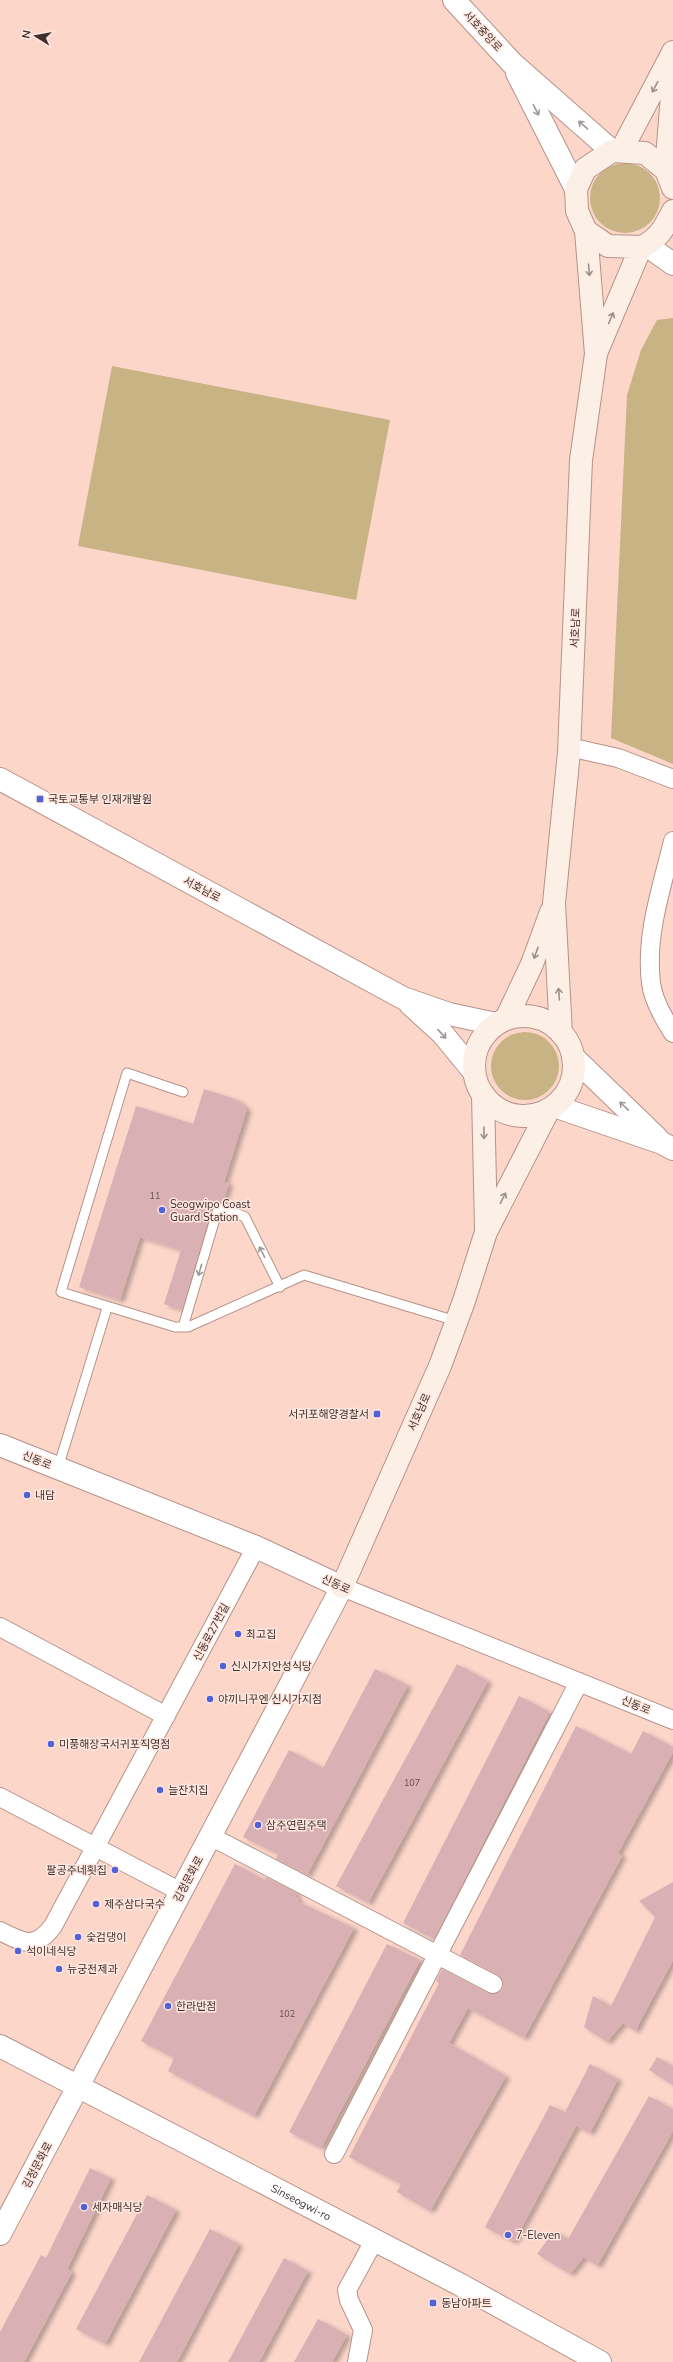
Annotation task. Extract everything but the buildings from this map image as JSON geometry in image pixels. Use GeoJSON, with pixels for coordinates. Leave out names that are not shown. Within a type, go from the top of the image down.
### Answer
{"type":"FeatureCollection","features":[{"type":"Feature","properties":{"kind":"main road"},"geometry":{"type":"LineString","coordinates":[[596,354],[586,231],[577,211],[576,189],[586,169],[617,151],[673,52]]}},
{"type":"Feature","properties":{"kind":"main road"},"geometry":{"type":"LineString","coordinates":[[669,179],[673,82]]}},
{"type":"Feature","properties":{"kind":"main road"},"geometry":{"type":"LineString","coordinates":[[617,151],[644,153],[669,179]]}},
{"type":"Feature","properties":{"kind":"main road"},"geometry":{"type":"LineString","coordinates":[[596,354],[643,246],[663,232],[673,211]]}},
{"type":"Feature","properties":{"kind":"main road"},"geometry":{"type":"LineString","coordinates":[[586,231],[608,246],[643,246]]}},
{"type":"Feature","properties":{"kind":"main road","name":"서호남로"},"geometry":{"type":"LineString","coordinates":[[554,903],[569,747],[582,460],[596,354]]}},
{"type":"Feature","properties":{"kind":"main road"},"geometry":{"type":"LineString","coordinates":[[501,1022],[532,964],[554,903]]}},
{"type":"Feature","properties":{"kind":"main road"},"geometry":{"type":"LineString","coordinates":[[554,903],[561,1033]]}},
{"type":"Feature","properties":{"kind":"main road"},"geometry":{"type":"LineString","coordinates":[[483,1094],[497,1108],[512,1114],[534,1115],[551,1107],[562,1098],[570,1084],[574,1068],[573,1057],[567,1041],[561,1033],[548,1022],[533,1017],[516,1016],[501,1022],[484,1036],[479,1045],[475,1056],[474,1072],[483,1094],[486,1232]]}},
{"type":"Feature","properties":{"kind":"main road"},"geometry":{"type":"LineString","coordinates":[[486,1232],[551,1107]]}},
{"type":"Feature","properties":{"kind":"main road","name":"서호남로"},"geometry":{"type":"LineString","coordinates":[[342,1587],[440,1366],[486,1232]]}},
{"type":"Feature","properties":{"kind":"street","name":"서호중앙로"},"geometry":{"type":"LineString","coordinates":[[454,0],[512,63]]}},
{"type":"Feature","properties":{"kind":"street"},"geometry":{"type":"LineString","coordinates":[[512,63],[617,151]]}},
{"type":"Feature","properties":{"kind":"street"},"geometry":{"type":"LineString","coordinates":[[512,63],[576,189]]}},
{"type":"Feature","properties":{"kind":"street"},"geometry":{"type":"LineString","coordinates":[[643,246],[673,264]]}},
{"type":"Feature","properties":{"kind":"street"},"geometry":{"type":"LineString","coordinates":[[569,747],[618,758],[673,779]]}},
{"type":"Feature","properties":{"kind":"street","name":"서호남로"},"geometry":{"type":"LineString","coordinates":[[0,779],[403,998]]}},
{"type":"Feature","properties":{"kind":"street"},"geometry":{"type":"LineString","coordinates":[[673,841],[651,938],[651,984],[665,1021],[673,1033]]}},
{"type":"Feature","properties":{"kind":"street"},"geometry":{"type":"LineString","coordinates":[[403,998],[450,1014],[501,1022]]}},
{"type":"Feature","properties":{"kind":"street"},"geometry":{"type":"LineString","coordinates":[[403,998],[442,1033],[474,1072]]}},
{"type":"Feature","properties":{"kind":"street"},"geometry":{"type":"LineString","coordinates":[[573,1057],[668,1146]]}},
{"type":"Feature","properties":{"kind":"street"},"geometry":{"type":"LineString","coordinates":[[551,1107],[668,1146]]}},
{"type":"Feature","properties":{"kind":"street","name":"신동로"},"geometry":{"type":"LineString","coordinates":[[0,1445],[256,1547],[342,1587],[673,1720]]}},
{"type":"Feature","properties":{"kind":"street","name":"신동로27번길"},"geometry":{"type":"LineString","coordinates":[[0,1931],[24,1942],[37,1941],[44,1938],[53,1926],[97,1847],[256,1547]]}},
{"type":"Feature","properties":{"kind":"street","name":"김정문화로"},"geometry":{"type":"LineString","coordinates":[[0,2234],[342,1587]]}},
{"type":"Feature","properties":{"kind":"street"},"geometry":{"type":"LineString","coordinates":[[0,1627],[166,1716]]}},
{"type":"Feature","properties":{"kind":"street"},"geometry":{"type":"LineString","coordinates":[[334,2154],[579,1682]]}},
{"type":"Feature","properties":{"kind":"street"},"geometry":{"type":"LineString","coordinates":[[0,1797],[181,1892]]}},
{"type":"Feature","properties":{"kind":"street"},"geometry":{"type":"LineString","coordinates":[[210,1836],[493,1984]]}},
{"type":"Feature","properties":{"kind":"street","name":"Sinseogwi-ro"},"geometry":{"type":"LineString","coordinates":[[0,2046],[78,2088],[459,2284],[600,2362]]}},
{"type":"Feature","properties":{"kind":"street"},"geometry":{"type":"LineString","coordinates":[[356,2362],[363,2330],[349,2300],[347,2290],[374,2241]]}},
{"type":"Feature","properties":{"kind":"lane"},"geometry":{"type":"LineString","coordinates":[[183,1092],[127,1073],[61,1292],[107,1308],[175,1327],[188,1327],[304,1276],[456,1321]]}},
{"type":"Feature","properties":{"kind":"lane"},"geometry":{"type":"LineString","coordinates":[[183,1327],[217,1212],[224,1208],[244,1217],[280,1287]]}},
{"type":"Feature","properties":{"kind":"lane"},"geometry":{"type":"LineString","coordinates":[[58,1468],[107,1308]]}},
{"type":"Feature","properties":{"kind":"shaded area"},"geometry":{"type":"Polygon","coordinates":[[[625,163],[638,166],[650,173],[657,185],[660,198],[657,211],[650,223],[638,230],[625,233],[612,230],[600,223],[593,211],[590,198],[593,185],[600,173],[612,166],[625,163]]]}},
{"type":"Feature","properties":{"kind":"shaded area"},"geometry":{"type":"Polygon","coordinates":[[[673,318],[673,764],[611,738],[627,395],[641,350],[657,320],[673,318]]]}},
{"type":"Feature","properties":{"kind":"shaded area"},"geometry":{"type":"Polygon","coordinates":[[[112,366],[390,420],[356,600],[78,546],[112,366]]]}},
{"type":"Feature","properties":{"kind":"shaded area"},"geometry":{"type":"Polygon","coordinates":[[[525,1032],[538,1035],[549,1042],[556,1053],[559,1066],[556,1079],[549,1090],[538,1097],[525,1100],[512,1097],[501,1090],[494,1079],[491,1066],[494,1053],[501,1042],[512,1035],[525,1032]]]}},
{"type":"Feature","properties":{"kind":"place","name":"국토교통부 인재개발원"},"geometry":{"type":"Point","coordinates":[40,799]}},
{"type":"Feature","properties":{"kind":"place","name":"Seogwipo Coast Guard Station"},"geometry":{"type":"Point","coordinates":[162,1210]}},
{"type":"Feature","properties":{"kind":"place","name":"서귀포해양경찰서"},"geometry":{"type":"Point","coordinates":[377,1414]}},
{"type":"Feature","properties":{"kind":"place","name":"내담"},"geometry":{"type":"Point","coordinates":[27,1495]}},
{"type":"Feature","properties":{"kind":"place","name":"최고집"},"geometry":{"type":"Point","coordinates":[238,1634]}},
{"type":"Feature","properties":{"kind":"place","name":"신시가지안성식당"},"geometry":{"type":"Point","coordinates":[223,1666]}},
{"type":"Feature","properties":{"kind":"place","name":"야끼니꾸엔 신시가지점"},"geometry":{"type":"Point","coordinates":[210,1699]}},
{"type":"Feature","properties":{"kind":"place","name":"미풍해장국서귀포직영점"},"geometry":{"type":"Point","coordinates":[51,1744]}},
{"type":"Feature","properties":{"kind":"place","name":"늘잔치집"},"geometry":{"type":"Point","coordinates":[160,1790]}},
{"type":"Feature","properties":{"kind":"place","name":"삼주연립주택"},"geometry":{"type":"Point","coordinates":[258,1825]}},
{"type":"Feature","properties":{"kind":"place","name":"팔공주네횟집"},"geometry":{"type":"Point","coordinates":[115,1870]}},
{"type":"Feature","properties":{"kind":"place","name":"제주삼다국수"},"geometry":{"type":"Point","coordinates":[96,1904]}},
{"type":"Feature","properties":{"kind":"place","name":"숯검댕이"},"geometry":{"type":"Point","coordinates":[78,1937]}},
{"type":"Feature","properties":{"kind":"place","name":"석이네식당"},"geometry":{"type":"Point","coordinates":[18,1951]}},
{"type":"Feature","properties":{"kind":"place","name":"뉴궁전제과"},"geometry":{"type":"Point","coordinates":[59,1969]}},
{"type":"Feature","properties":{"kind":"place","name":"한라반점"},"geometry":{"type":"Point","coordinates":[168,2006]}},
{"type":"Feature","properties":{"kind":"place","name":"세자매식당"},"geometry":{"type":"Point","coordinates":[84,2207]}},
{"type":"Feature","properties":{"kind":"place","name":"7-Eleven"},"geometry":{"type":"Point","coordinates":[508,2235]}},
{"type":"Feature","properties":{"kind":"place","name":"동남아파트"},"geometry":{"type":"Point","coordinates":[433,2303]}}]}
